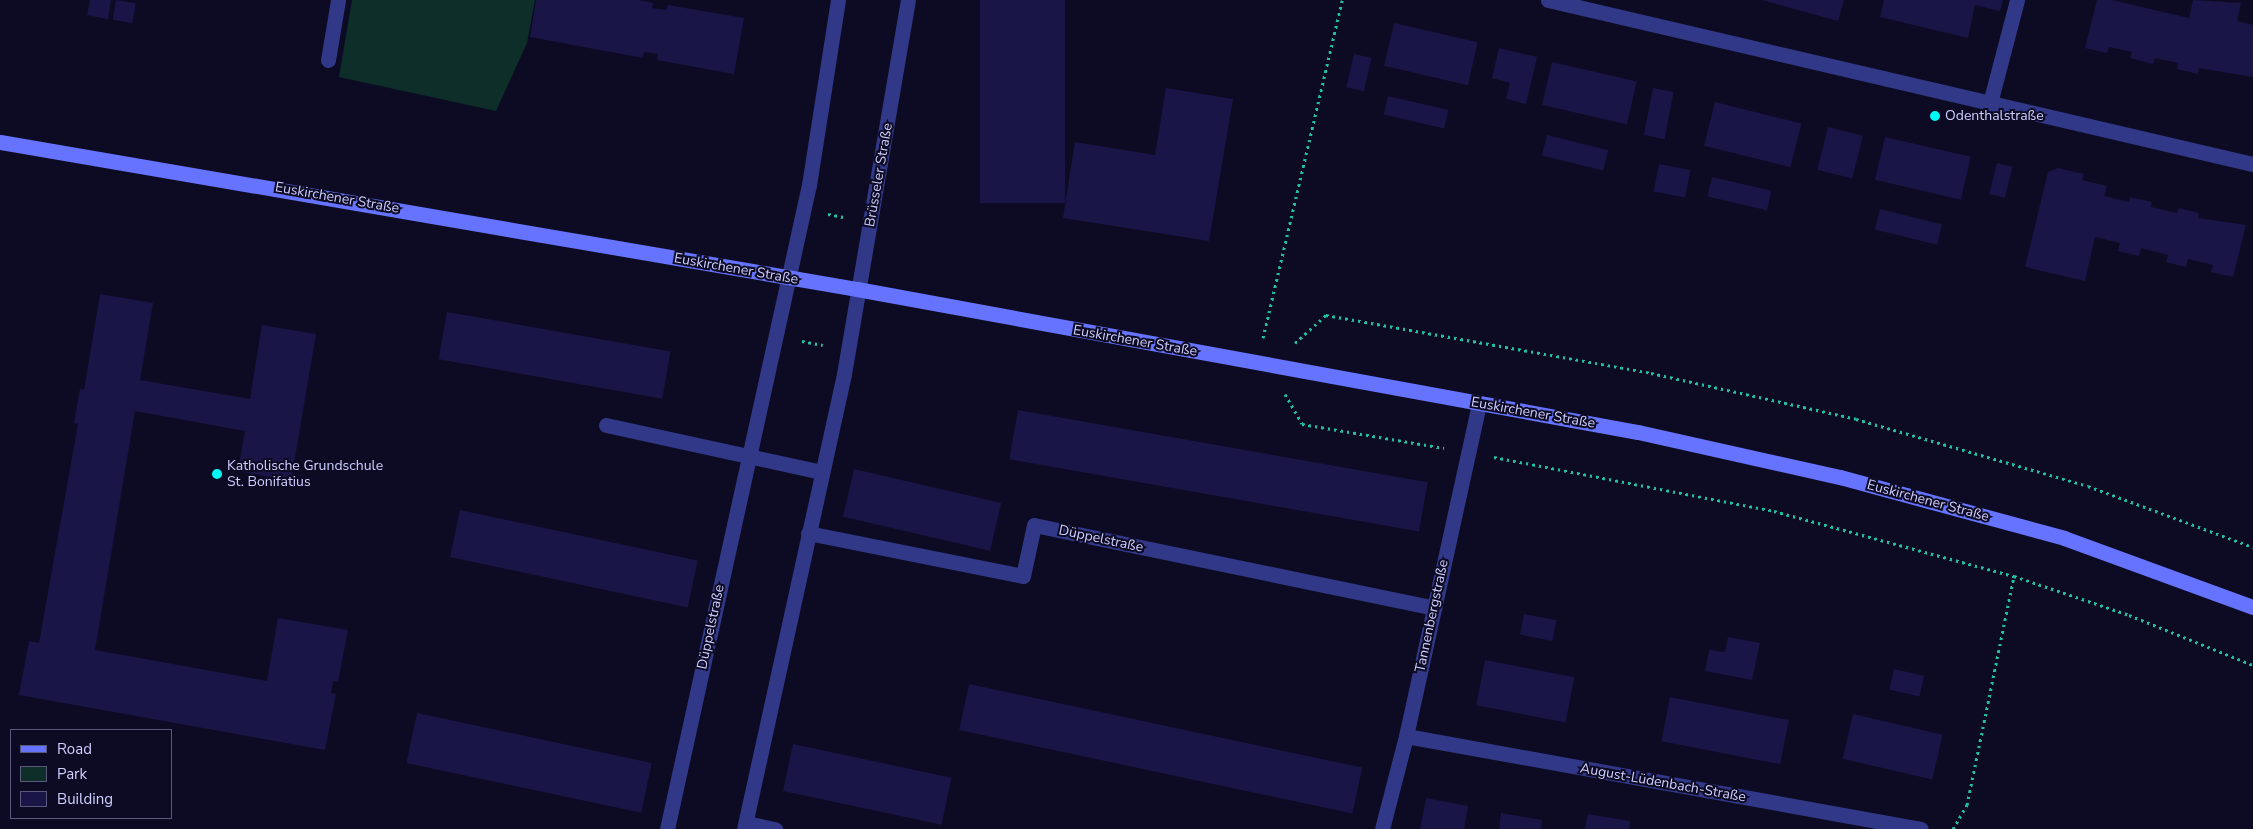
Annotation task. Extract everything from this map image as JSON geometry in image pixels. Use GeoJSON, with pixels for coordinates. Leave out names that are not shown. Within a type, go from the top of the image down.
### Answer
{"type":"FeatureCollection","features":[{"type":"Feature","properties":{"kind":"street"},"geometry":{"type":"LineString","coordinates":[[328,60],[338,0]]}},
{"type":"Feature","properties":{"kind":"street"},"geometry":{"type":"LineString","coordinates":[[787,278],[803,209],[838,0]]}},
{"type":"Feature","properties":{"kind":"street","name":"Brüsseler Straße"},"geometry":{"type":"LineString","coordinates":[[848,350],[908,0]]}},
{"type":"Feature","properties":{"kind":"street"},"geometry":{"type":"LineString","coordinates":[[1548,0],[2253,164]]}},
{"type":"Feature","properties":{"kind":"street"},"geometry":{"type":"LineString","coordinates":[[1990,103],[2017,0]]}},
{"type":"Feature","properties":{"kind":"street","name":"Euskirchener Straße"},"geometry":{"type":"LineString","coordinates":[[0,142],[234,180],[857,289],[1638,432],[1840,477],[2064,538],[2253,607]]}},
{"type":"Feature","properties":{"kind":"street","name":"Düppelstraße"},"geometry":{"type":"LineString","coordinates":[[667,829],[787,278]]}},
{"type":"Feature","properties":{"kind":"street"},"geometry":{"type":"LineString","coordinates":[[775,829],[745,826],[848,350]]}},
{"type":"Feature","properties":{"kind":"street","name":"Tannenbergstraße"},"geometry":{"type":"LineString","coordinates":[[1382,829],[1406,736],[1479,403]]}},
{"type":"Feature","properties":{"kind":"street"},"geometry":{"type":"LineString","coordinates":[[606,425],[821,472]]}},
{"type":"Feature","properties":{"kind":"street","name":"Düppelstraße"},"geometry":{"type":"LineString","coordinates":[[808,533],[1023,576],[1034,524],[1434,608]]}},
{"type":"Feature","properties":{"kind":"street","name":"August-Lüdenbach-Straße"},"geometry":{"type":"LineString","coordinates":[[1406,736],[1920,829]]}},
{"type":"Feature","properties":{"kind":"path"},"geometry":{"type":"LineString","coordinates":[[1342,0],[1263,364],[1302,424],[1468,452],[1774,511],[2014,576],[2129,615],[2253,665]]}},
{"type":"Feature","properties":{"kind":"path"},"geometry":{"type":"LineString","coordinates":[[803,209],[871,222]]}},
{"type":"Feature","properties":{"kind":"path"},"geometry":{"type":"LineString","coordinates":[[1263,364],[1326,315],[1651,373],[1856,419],[2088,486],[2253,547]]}},
{"type":"Feature","properties":{"kind":"path"},"geometry":{"type":"LineString","coordinates":[[774,336],[848,350]]}},
{"type":"Feature","properties":{"kind":"path"},"geometry":{"type":"LineString","coordinates":[[1953,829],[1967,806],[2014,576]]}},
{"type":"Feature","properties":{"kind":"green space"},"geometry":{"type":"Polygon","coordinates":[[[352,0],[535,0],[527,43],[496,111],[339,77],[352,0]]]}},
{"type":"Feature","properties":{"kind":"building"},"geometry":{"type":"Polygon","coordinates":[[[90,0],[111,0],[108,19],[87,15],[90,0]]]}},
{"type":"Feature","properties":{"kind":"building"},"geometry":{"type":"Polygon","coordinates":[[[116,0],[136,3],[133,23],[113,20],[116,0]]]}},
{"type":"Feature","properties":{"kind":"building"},"geometry":{"type":"Polygon","coordinates":[[[536,0],[639,0],[653,3],[652,8],[666,10],[668,5],[744,18],[734,74],[657,60],[658,54],[644,52],[643,58],[530,37],[536,0]]]}},
{"type":"Feature","properties":{"kind":"building"},"geometry":{"type":"Polygon","coordinates":[[[980,0],[1065,0],[1065,203],[980,203],[980,0]]]}},
{"type":"Feature","properties":{"kind":"building"},"geometry":{"type":"Polygon","coordinates":[[[1762,0],[1844,0],[1838,21],[1762,0]]]}},
{"type":"Feature","properties":{"kind":"building"},"geometry":{"type":"Polygon","coordinates":[[[1884,0],[2003,0],[2000,11],[1975,5],[1968,38],[1880,17],[1884,0]]]}},
{"type":"Feature","properties":{"kind":"building"},"geometry":{"type":"Polygon","coordinates":[[[2097,0],[2112,0],[2189,18],[2193,0],[2241,3],[2237,21],[2253,25],[2253,77],[2199,68],[2198,74],[2177,69],[2178,63],[2155,58],[2153,64],[2130,58],[2132,52],[2109,47],[2107,53],[2085,48],[2097,0]]]}},
{"type":"Feature","properties":{"kind":"building"},"geometry":{"type":"Polygon","coordinates":[[[1394,23],[1478,42],[1468,85],[1384,66],[1394,23]]]}},
{"type":"Feature","properties":{"kind":"building"},"geometry":{"type":"Polygon","coordinates":[[[1499,48],[1537,57],[1526,104],[1506,99],[1510,83],[1492,78],[1499,48]]]}},
{"type":"Feature","properties":{"kind":"building"},"geometry":{"type":"Polygon","coordinates":[[[1354,54],[1372,58],[1364,91],[1346,87],[1354,54]]]}},
{"type":"Feature","properties":{"kind":"building"},"geometry":{"type":"Polygon","coordinates":[[[1552,62],[1637,82],[1627,124],[1542,105],[1552,62]]]}},
{"type":"Feature","properties":{"kind":"building"},"geometry":{"type":"Polygon","coordinates":[[[1166,88],[1233,99],[1209,241],[1063,218],[1075,142],[1155,155],[1166,88]]]}},
{"type":"Feature","properties":{"kind":"building"},"geometry":{"type":"Polygon","coordinates":[[[1653,88],[1674,92],[1664,139],[1644,135],[1653,88]]]}},
{"type":"Feature","properties":{"kind":"building"},"geometry":{"type":"Polygon","coordinates":[[[1388,96],[1448,110],[1444,128],[1384,115],[1388,96]]]}},
{"type":"Feature","properties":{"kind":"building"},"geometry":{"type":"Polygon","coordinates":[[[1715,102],[1801,124],[1790,167],[1704,146],[1715,102]]]}},
{"type":"Feature","properties":{"kind":"building"},"geometry":{"type":"Polygon","coordinates":[[[1828,127],[1863,136],[1852,178],[1817,170],[1828,127]]]}},
{"type":"Feature","properties":{"kind":"building"},"geometry":{"type":"Polygon","coordinates":[[[1547,135],[1608,150],[1603,171],[1542,155],[1547,135]]]}},
{"type":"Feature","properties":{"kind":"building"},"geometry":{"type":"Polygon","coordinates":[[[1885,137],[1971,157],[1961,200],[1875,180],[1885,137]]]}},
{"type":"Feature","properties":{"kind":"building"},"geometry":{"type":"Polygon","coordinates":[[[1997,163],[2013,167],[2005,198],[1989,194],[1997,163]]]}},
{"type":"Feature","properties":{"kind":"building"},"geometry":{"type":"Polygon","coordinates":[[[1659,164],[1690,170],[1685,198],[1654,191],[1659,164]]]}},
{"type":"Feature","properties":{"kind":"building"},"geometry":{"type":"Polygon","coordinates":[[[2058,168],[2084,174],[2082,180],[2107,186],[2104,196],[2129,202],[2130,197],[2152,202],[2151,207],[2177,213],[2179,208],[2199,213],[2198,218],[2246,225],[2233,277],[2211,272],[2213,265],[2188,259],[2186,267],[2166,262],[2168,255],[2141,248],[2139,256],[2118,251],[2120,243],[2095,237],[2085,281],[2025,267],[2048,172],[2058,168]]]}},
{"type":"Feature","properties":{"kind":"building"},"geometry":{"type":"Polygon","coordinates":[[[1712,177],[1771,191],[1767,210],[1708,196],[1712,177]]]}},
{"type":"Feature","properties":{"kind":"building"},"geometry":{"type":"Polygon","coordinates":[[[1880,209],[1942,224],[1937,245],[1875,229],[1880,209]]]}},
{"type":"Feature","properties":{"kind":"building"},"geometry":{"type":"Polygon","coordinates":[[[100,294],[153,303],[140,380],[250,399],[262,325],[316,334],[291,481],[238,471],[245,431],[135,411],[95,650],[267,681],[278,618],[348,630],[338,682],[333,681],[331,693],[336,694],[325,750],[19,695],[29,641],[39,643],[78,424],[74,423],[80,389],[84,390],[100,294]]]}},
{"type":"Feature","properties":{"kind":"building"},"geometry":{"type":"Polygon","coordinates":[[[447,312],[671,351],[662,399],[439,359],[447,312]]]}},
{"type":"Feature","properties":{"kind":"building"},"geometry":{"type":"Polygon","coordinates":[[[1018,410],[1428,482],[1419,531],[1009,459],[1018,410]]]}},
{"type":"Feature","properties":{"kind":"building"},"geometry":{"type":"Polygon","coordinates":[[[854,469],[1001,503],[990,551],[843,517],[854,469]]]}},
{"type":"Feature","properties":{"kind":"building"},"geometry":{"type":"Polygon","coordinates":[[[460,510],[698,561],[688,607],[450,557],[460,510]]]}},
{"type":"Feature","properties":{"kind":"building"},"geometry":{"type":"Polygon","coordinates":[[[1524,614],[1556,620],[1552,641],[1520,635],[1524,614]]]}},
{"type":"Feature","properties":{"kind":"building"},"geometry":{"type":"Polygon","coordinates":[[[1728,637],[1760,643],[1752,680],[1705,671],[1709,650],[1725,652],[1728,637]]]}},
{"type":"Feature","properties":{"kind":"building"},"geometry":{"type":"Polygon","coordinates":[[[1485,660],[1574,677],[1566,723],[1476,705],[1485,660]]]}},
{"type":"Feature","properties":{"kind":"building"},"geometry":{"type":"Polygon","coordinates":[[[1894,669],[1924,676],[1919,696],[1889,689],[1894,669]]]}},
{"type":"Feature","properties":{"kind":"building"},"geometry":{"type":"Polygon","coordinates":[[[969,684],[1362,768],[1352,814],[959,730],[969,684]]]}},
{"type":"Feature","properties":{"kind":"building"},"geometry":{"type":"Polygon","coordinates":[[[1670,697],[1789,720],[1780,764],[1661,741],[1670,697]]]}},
{"type":"Feature","properties":{"kind":"building"},"geometry":{"type":"Polygon","coordinates":[[[417,713],[652,763],[641,813],[406,763],[417,713]]]}},
{"type":"Feature","properties":{"kind":"building"},"geometry":{"type":"Polygon","coordinates":[[[1853,714],[1943,735],[1932,780],[1843,759],[1853,714]]]}},
{"type":"Feature","properties":{"kind":"building"},"geometry":{"type":"Polygon","coordinates":[[[793,744],[951,778],[941,825],[783,791],[793,744]]]}},
{"type":"Feature","properties":{"kind":"building"},"geometry":{"type":"Polygon","coordinates":[[[1426,798],[1468,806],[1464,829],[1420,829],[1426,798]]]}},
{"type":"Feature","properties":{"kind":"building"},"geometry":{"type":"Polygon","coordinates":[[[1501,813],[1542,820],[1541,829],[1499,829],[1501,813]]]}},
{"type":"Feature","properties":{"kind":"building"},"geometry":{"type":"Polygon","coordinates":[[[1588,814],[1630,821],[1629,829],[1585,829],[1588,814]]]}},
{"type":"Feature","properties":{"kind":"place","name":"Odenthalstraße"},"geometry":{"type":"Point","coordinates":[1935,116]}},
{"type":"Feature","properties":{"kind":"place","name":"Katholische Grundschule St. Bonifatius"},"geometry":{"type":"Point","coordinates":[217,474]}}]}
